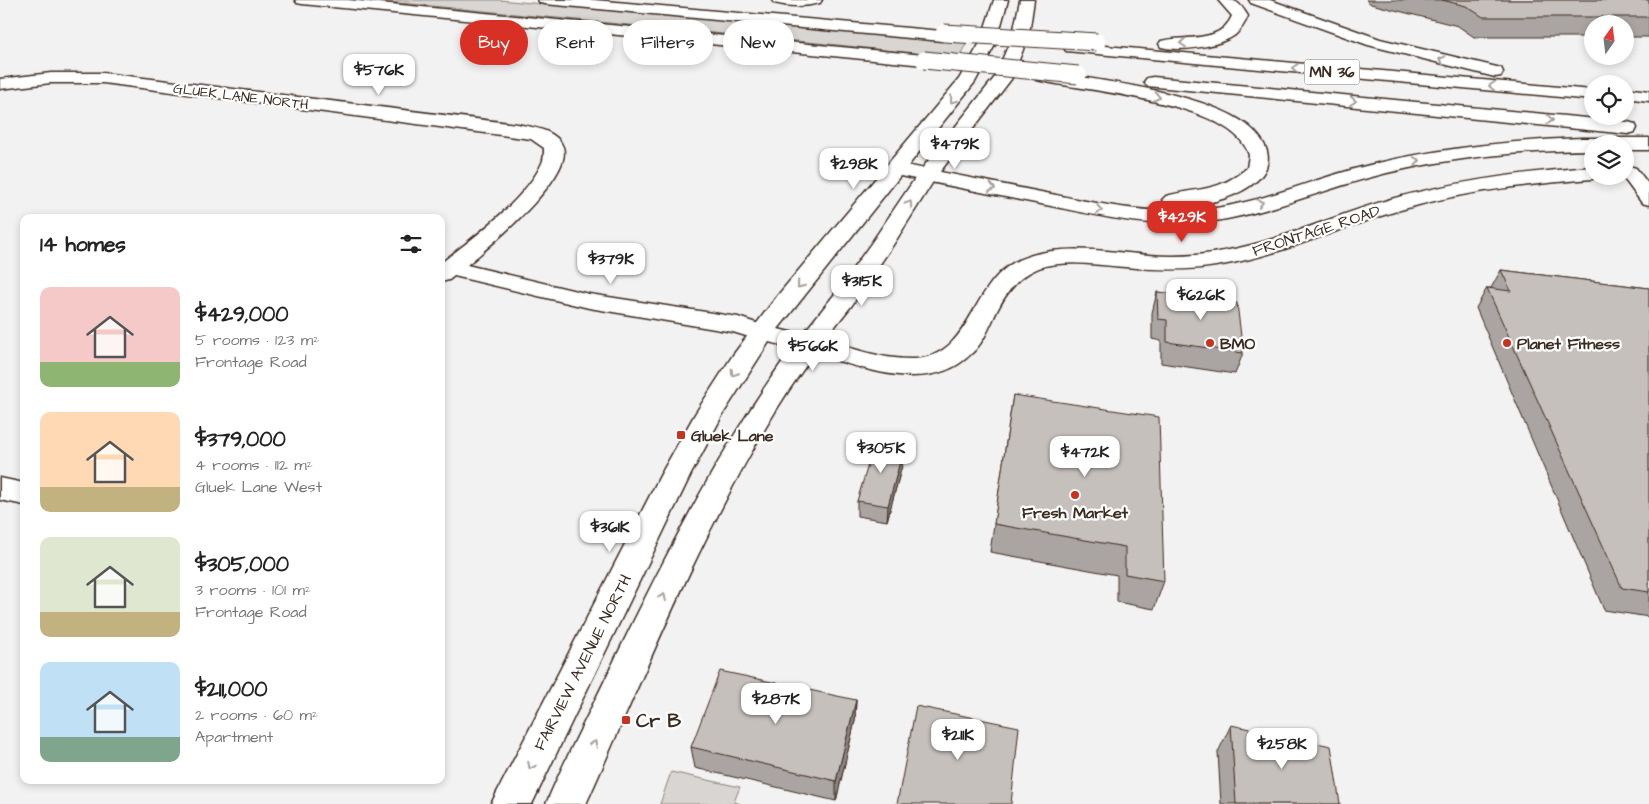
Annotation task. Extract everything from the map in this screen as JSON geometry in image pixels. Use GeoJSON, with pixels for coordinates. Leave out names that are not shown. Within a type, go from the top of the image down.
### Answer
{"type":"FeatureCollection","features":[{"type":"Feature","properties":{"kind":"main road"},"geometry":{"type":"LineString","coordinates":[[302,0],[1006,68],[1076,79],[1169,100],[1208,112],[1252,138],[1260,162],[1255,172],[1224,193],[1192,199],[1169,200],[1111,195],[934,168]]}},
{"type":"Feature","properties":{"kind":"main road","name":"MN 36"},"geometry":{"type":"LineString","coordinates":[[545,0],[1584,94]]}},
{"type":"Feature","properties":{"kind":"main road"},"geometry":{"type":"LineString","coordinates":[[779,0],[790,2],[815,0]]}},
{"type":"Feature","properties":{"kind":"main road","name":"FAIRVIEW AVENUE NORTH"},"geometry":{"type":"LineString","coordinates":[[512,804],[676,474],[708,414],[762,332],[952,101],[983,56],[995,25],[1001,0]]}},
{"type":"Feature","properties":{"kind":"main road"},"geometry":{"type":"LineString","coordinates":[[566,804],[668,585],[717,488],[766,404],[808,344],[843,300],[934,168],[1003,78],[1021,34],[1027,0]]}},
{"type":"Feature","properties":{"kind":"main road"},"geometry":{"type":"LineString","coordinates":[[943,35],[1162,45],[1204,41],[1218,37],[1233,28],[1238,22],[1240,16],[1235,8],[1225,0]]}},
{"type":"Feature","properties":{"kind":"main road"},"geometry":{"type":"LineString","coordinates":[[1256,0],[1338,30],[1413,53],[1498,72],[1584,88]]}},
{"type":"Feature","properties":{"kind":"main road","name":"GLUEK LANE NORTH"},"geometry":{"type":"LineString","coordinates":[[0,84],[51,78],[103,78],[531,132],[549,142],[554,148],[555,156],[539,184],[494,232],[446,271]]}},
{"type":"Feature","properties":{"kind":"main road","name":"MN 36"},"geometry":{"type":"LineString","coordinates":[[1076,79],[1649,130]]}},
{"type":"Feature","properties":{"kind":"main road"},"geometry":{"type":"LineString","coordinates":[[1634,94],[1649,96]]}},
{"type":"Feature","properties":{"kind":"main road"},"geometry":{"type":"LineString","coordinates":[[1634,99],[1649,100]]}},
{"type":"Feature","properties":{"kind":"main road"},"geometry":{"type":"LineString","coordinates":[[901,161],[1105,212],[1138,216],[1190,218],[1235,210],[1373,170],[1434,158],[1572,143],[1649,144]]}},
{"type":"Feature","properties":{"kind":"main road"},"geometry":{"type":"LineString","coordinates":[[1634,172],[1649,199]]}},
{"type":"Feature","properties":{"kind":"main road","name":"FRONTAGE ROAD"},"geometry":{"type":"LineString","coordinates":[[446,271],[589,302],[738,325],[890,367],[911,368],[930,365],[947,359],[960,351],[969,340],[997,288],[1006,277],[1020,268],[1036,262],[1056,258],[1078,257],[1171,263],[1226,258],[1374,211],[1429,197],[1506,182],[1584,174]]}},
{"type":"Feature","properties":{"kind":"main road"},"geometry":{"type":"LineString","coordinates":[[0,489],[20,493]]}},
{"type":"Feature","properties":{"kind":"shaded area"},"geometry":{"type":"Polygon","coordinates":[[[369,0],[499,0],[723,21],[723,34],[713,33],[713,20],[623,20],[623,24],[613,23],[613,20],[577,20],[369,0]]]}},
{"type":"Feature","properties":{"kind":"shaded area"},"geometry":{"type":"Polygon","coordinates":[[[794,27],[967,43],[958,58],[794,41],[794,27]]]}},
{"type":"Feature","properties":{"kind":"shaded area"},"geometry":{"type":"Polygon","coordinates":[[[671,772],[740,787],[734,802],[741,804],[660,804],[671,772]]]}},
{"type":"Feature","properties":{"kind":"building"},"geometry":{"type":"Polygon","coordinates":[[[1442,0],[1649,0],[1649,17],[1634,17],[1634,15],[1584,15],[1584,17],[1483,17],[1466,6],[1442,0]]]}},
{"type":"Feature","properties":{"kind":"building"},"geometry":{"type":"Polygon","coordinates":[[[1501,270],[1649,288],[1649,592],[1622,588],[1487,288],[1511,291],[1501,270]]]}},
{"type":"Feature","properties":{"kind":"building"},"geometry":{"type":"Polygon","coordinates":[[[1157,292],[1220,298],[1220,300],[1237,303],[1243,353],[1167,342],[1167,320],[1158,319],[1157,292]]]}},
{"type":"Feature","properties":{"kind":"building"},"geometry":{"type":"Polygon","coordinates":[[[1013,395],[1159,417],[1164,581],[1125,574],[1125,547],[994,524],[1013,395]]]}},
{"type":"Feature","properties":{"kind":"building"},"geometry":{"type":"Polygon","coordinates":[[[875,442],[904,447],[888,506],[857,501],[875,442]]]}},
{"type":"Feature","properties":{"kind":"building"},"geometry":{"type":"Polygon","coordinates":[[[720,671],[856,700],[836,781],[691,747],[720,671]]]}},
{"type":"Feature","properties":{"kind":"building"},"geometry":{"type":"Polygon","coordinates":[[[916,706],[1019,727],[1011,804],[897,804],[916,706]]]}},
{"type":"Feature","properties":{"kind":"building"},"geometry":{"type":"Polygon","coordinates":[[[1231,725],[1331,746],[1340,804],[1236,804],[1231,725]]]}},
{"type":"Feature","properties":{"kind":"place","name":"BMO"},"geometry":{"type":"Point","coordinates":[1210,343]}},
{"type":"Feature","properties":{"kind":"place","name":"Planet Fitness"},"geometry":{"type":"Point","coordinates":[1507,343]}},
{"type":"Feature","properties":{"kind":"place","name":"Gluek Lane"},"geometry":{"type":"Point","coordinates":[681,435]}},
{"type":"Feature","properties":{"kind":"place","name":"Fresh Market"},"geometry":{"type":"Point","coordinates":[1075,495]}},
{"type":"Feature","properties":{"kind":"place","name":"Cr B"},"geometry":{"type":"Point","coordinates":[626,720]}}]}
